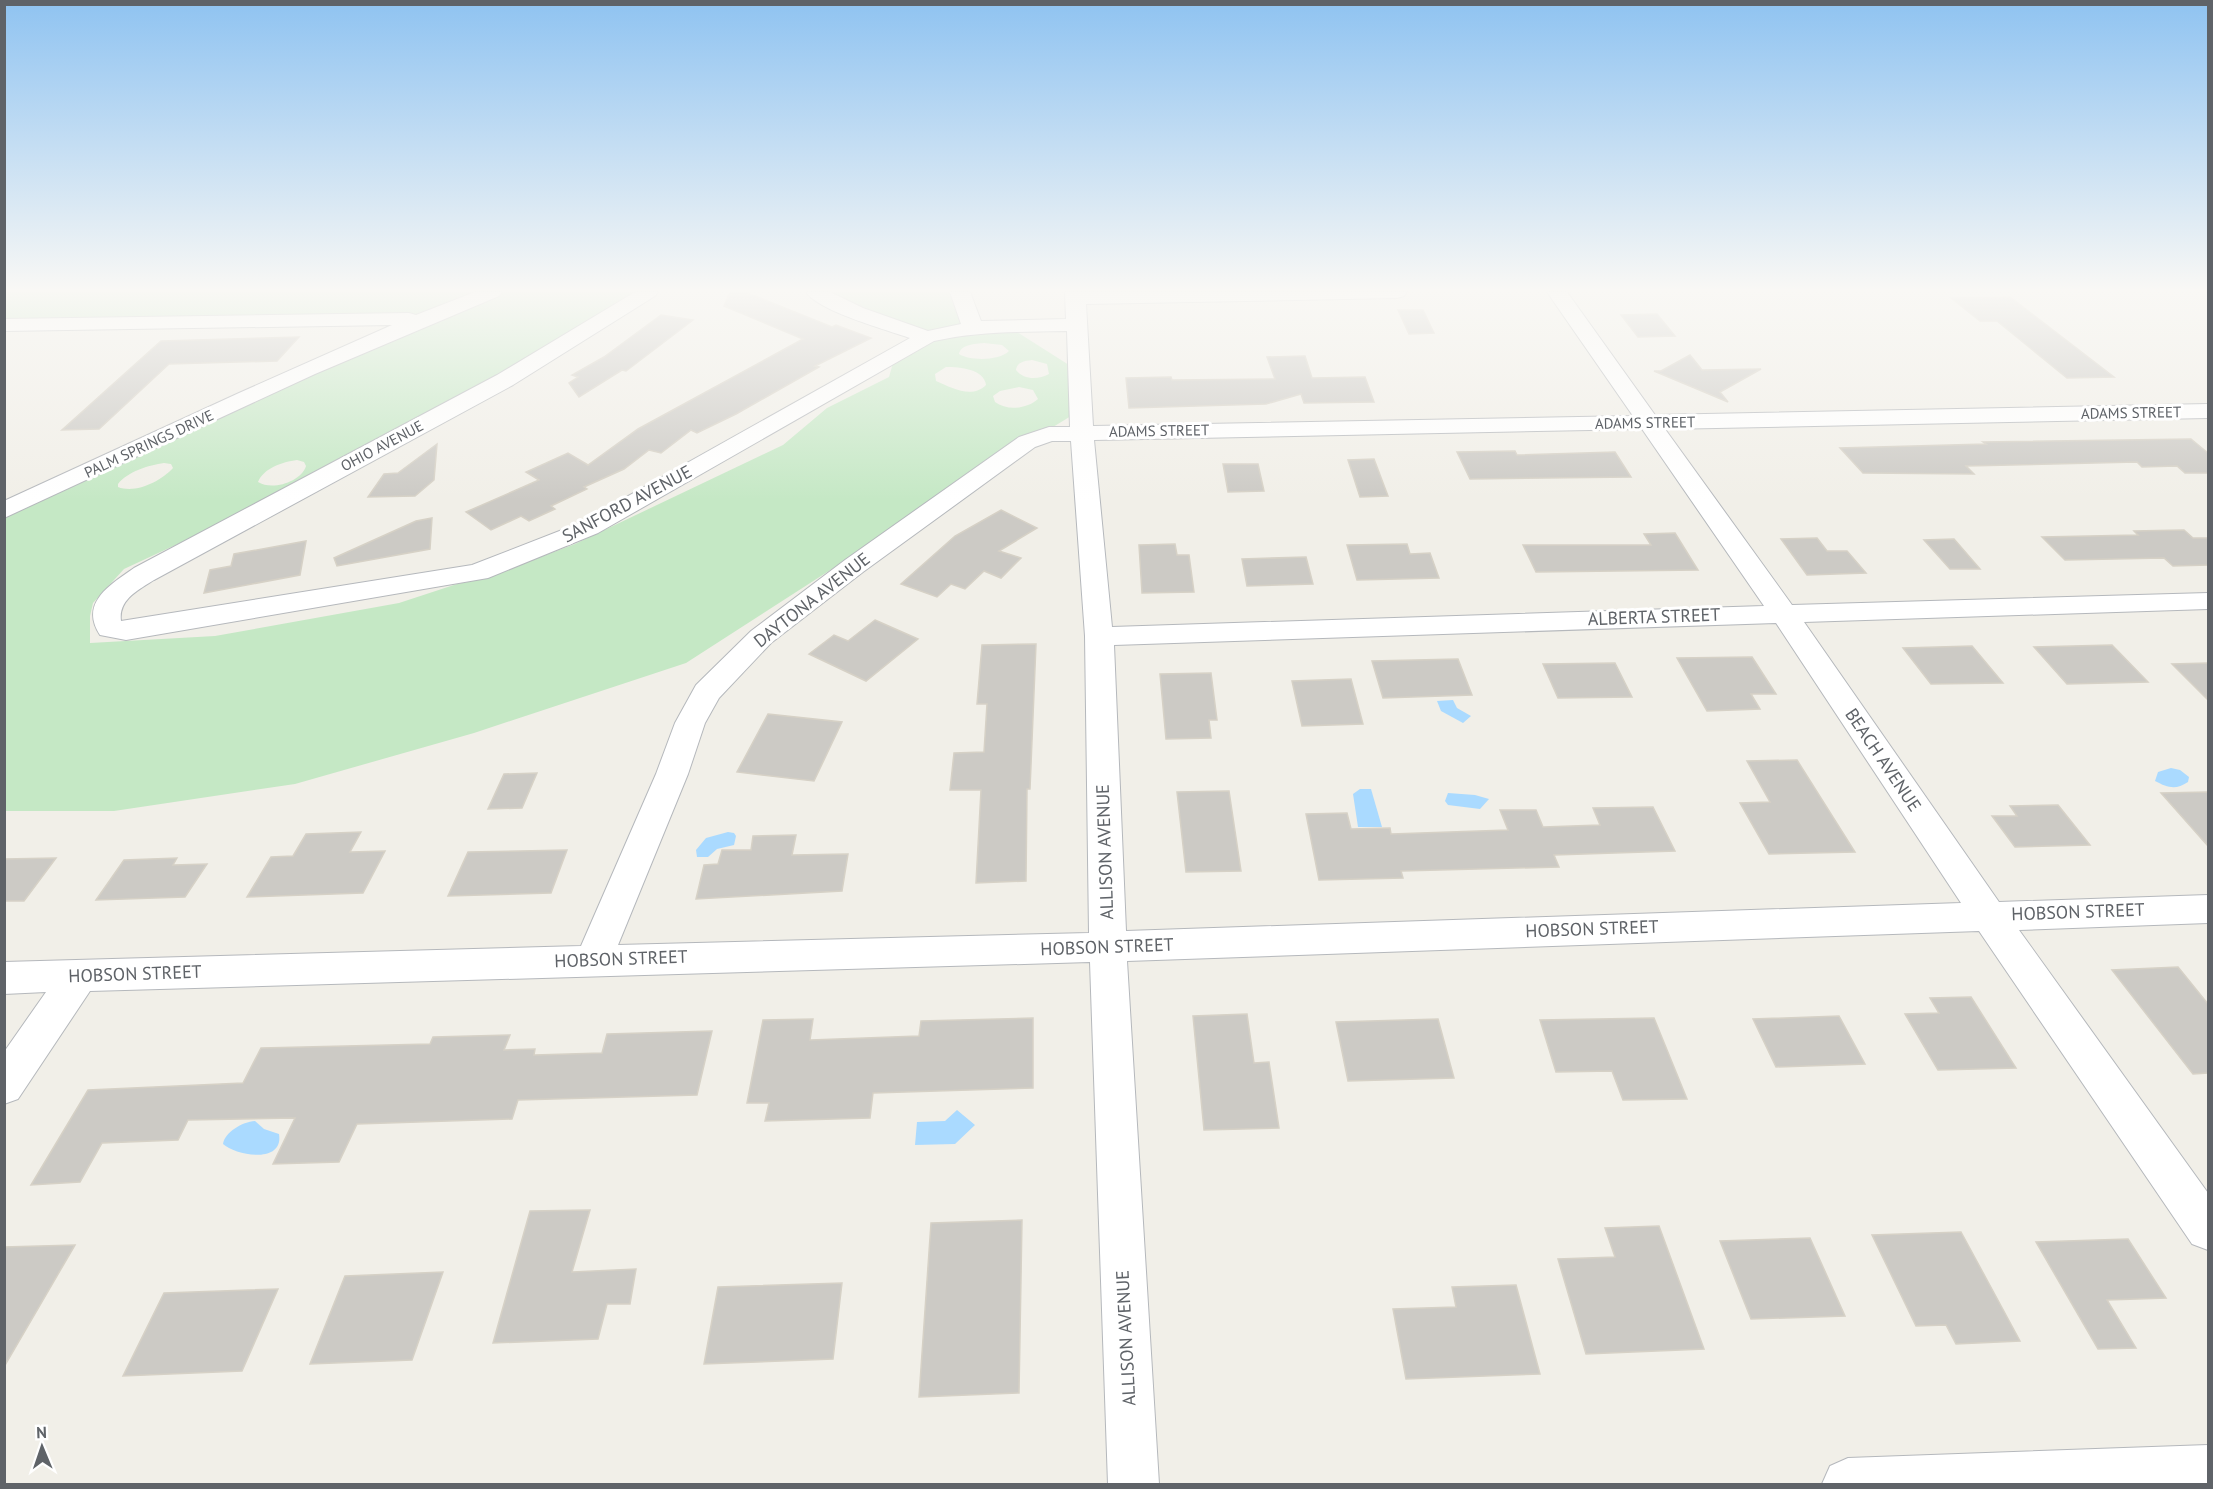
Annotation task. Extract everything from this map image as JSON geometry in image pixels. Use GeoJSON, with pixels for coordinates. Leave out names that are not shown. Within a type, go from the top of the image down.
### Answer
{"type":"FeatureCollection","features":[{"type":"Feature","properties":{"kind":"street","name":"PALM SPRINGS DRIVE"},"geometry":{"type":"LineString","coordinates":[[4,511],[330,361]]}},
{"type":"Feature","properties":{"kind":"street","name":"OHIO AVENUE"},"geometry":{"type":"LineString","coordinates":[[114,596],[144,574],[505,380],[535,361]]}},
{"type":"Feature","properties":{"kind":"street","name":"SANFORD AVENUE"},"geometry":{"type":"LineString","coordinates":[[114,596],[105,611],[106,622],[110,629],[126,631],[478,572],[590,528],[884,361]]}},
{"type":"Feature","properties":{"kind":"street","name":"ALLISON AVENUE"},"geometry":{"type":"LineString","coordinates":[[1079,361],[1082,433],[1099,636],[1108,947],[1132,1485]]}},
{"type":"Feature","properties":{"kind":"street","name":"BEACH AVENUE"},"geometry":{"type":"LineString","coordinates":[[1605,361],[1783,613],[1988,915],[2208,1228]]}},
{"type":"Feature","properties":{"kind":"street","name":"ADAMS STREET"},"geometry":{"type":"LineString","coordinates":[[1082,433],[2208,411]]}},
{"type":"Feature","properties":{"kind":"street","name":"DAYTONA AVENUE"},"geometry":{"type":"LineString","coordinates":[[594,960],[672,774],[690,723],[707,692],[761,637],[854,566],[1027,442],[1049,434],[1082,433]]}},
{"type":"Feature","properties":{"kind":"street","name":"ALBERTA STREET"},"geometry":{"type":"LineString","coordinates":[[1099,636],[2208,601]]}},
{"type":"Feature","properties":{"kind":"street","name":"HOBSON STREET"},"geometry":{"type":"LineString","coordinates":[[4,978],[1108,947],[2208,909]]}},
{"type":"Feature","properties":{"kind":"street"},"geometry":{"type":"LineString","coordinates":[[4,1086],[79,976]]}},
{"type":"Feature","properties":{"kind":"street"},"geometry":{"type":"LineString","coordinates":[[1848,1485],[2208,1470]]}},
{"type":"Feature","properties":{"kind":"green space"},"geometry":{"type":"Polygon","coordinates":[[[341,361],[524,361],[242,514],[124,569],[93,603],[90,616],[90,643],[215,636],[399,603],[457,584],[482,579],[575,544],[783,445],[827,408],[889,377],[893,363],[896,361],[1025,361],[1019,364],[1016,370],[1023,376],[1036,378],[1049,374],[1047,364],[1038,361],[1063,361],[1069,365],[1071,416],[1053,427],[1019,438],[849,558],[686,663],[474,733],[295,784],[114,811],[5,811],[4,518],[341,361]],[[946,367],[935,374],[936,381],[962,391],[975,391],[986,385],[981,375],[970,370],[946,367]],[[1019,387],[1000,391],[993,396],[995,402],[1011,408],[1023,407],[1038,399],[1033,390],[1019,387]],[[297,460],[274,466],[258,482],[271,486],[298,477],[306,466],[304,462],[297,460]],[[171,464],[152,465],[127,476],[118,484],[118,487],[132,489],[148,485],[173,468],[171,464]]]}},
{"type":"Feature","properties":{"kind":"water"},"geometry":{"type":"Polygon","coordinates":[[[1453,700],[1457,708],[1471,716],[1463,723],[1441,711],[1437,701],[1453,700]]]}},
{"type":"Feature","properties":{"kind":"water"},"geometry":{"type":"Polygon","coordinates":[[[2171,768],[2180,770],[2189,777],[2188,782],[2172,787],[2155,781],[2158,772],[2171,768]]]}},
{"type":"Feature","properties":{"kind":"water"},"geometry":{"type":"Polygon","coordinates":[[[1360,789],[1371,789],[1382,827],[1358,827],[1353,794],[1360,789]]]}},
{"type":"Feature","properties":{"kind":"water"},"geometry":{"type":"Polygon","coordinates":[[[1448,793],[1475,795],[1489,799],[1480,809],[1448,805],[1445,801],[1448,793]]]}},
{"type":"Feature","properties":{"kind":"water"},"geometry":{"type":"Polygon","coordinates":[[[728,832],[736,836],[734,845],[717,849],[708,857],[697,857],[696,850],[706,838],[728,832]]]}},
{"type":"Feature","properties":{"kind":"water"},"geometry":{"type":"Polygon","coordinates":[[[957,1110],[975,1125],[955,1144],[915,1145],[917,1122],[945,1121],[957,1110]]]}},
{"type":"Feature","properties":{"kind":"water"},"geometry":{"type":"Polygon","coordinates":[[[255,1121],[264,1129],[279,1134],[279,1144],[274,1150],[267,1154],[248,1154],[238,1152],[223,1144],[227,1135],[235,1128],[255,1121]]]}},
{"type":"Feature","properties":{"kind":"building"},"geometry":{"type":"Polygon","coordinates":[[[138,361],[259,361],[169,364],[99,429],[62,430],[138,361]]]}},
{"type":"Feature","properties":{"kind":"building"},"geometry":{"type":"Polygon","coordinates":[[[596,361],[638,361],[579,397],[569,383],[578,377],[572,375],[596,361]]]}},
{"type":"Feature","properties":{"kind":"building"},"geometry":{"type":"Polygon","coordinates":[[[762,361],[824,361],[815,366],[819,367],[736,414],[697,433],[691,430],[661,453],[649,450],[624,469],[584,487],[587,489],[551,506],[555,509],[529,521],[521,516],[491,530],[466,512],[539,480],[526,472],[568,453],[588,465],[638,429],[762,361]]]}},
{"type":"Feature","properties":{"kind":"building"},"geometry":{"type":"Polygon","coordinates":[[[1269,361],[1307,361],[1312,378],[1365,377],[1374,402],[1304,403],[1301,394],[1266,404],[1129,408],[1126,378],[1171,377],[1172,380],[1275,379],[1269,361]]]}},
{"type":"Feature","properties":{"kind":"building"},"geometry":{"type":"Polygon","coordinates":[[[1678,361],[1695,361],[1702,370],[1761,369],[1720,392],[1728,402],[1654,371],[1661,371],[1678,361]]]}},
{"type":"Feature","properties":{"kind":"building"},"geometry":{"type":"Polygon","coordinates":[[[2047,361],[2094,361],[2114,377],[2067,378],[2047,361]]]}},
{"type":"Feature","properties":{"kind":"building"},"geometry":{"type":"Polygon","coordinates":[[[2191,439],[2208,453],[2208,473],[2185,473],[2177,466],[2142,467],[2137,462],[1966,466],[1974,474],[1863,473],[1840,448],[1986,444],[1983,442],[2191,439]]]}},
{"type":"Feature","properties":{"kind":"building"},"geometry":{"type":"Polygon","coordinates":[[[437,444],[434,480],[415,496],[368,497],[384,474],[398,473],[437,444]]]}},
{"type":"Feature","properties":{"kind":"building"},"geometry":{"type":"Polygon","coordinates":[[[1515,451],[1517,455],[1615,452],[1631,477],[1470,479],[1457,452],[1515,451]]]}},
{"type":"Feature","properties":{"kind":"building"},"geometry":{"type":"Polygon","coordinates":[[[1374,459],[1388,496],[1360,497],[1348,460],[1374,459]]]}},
{"type":"Feature","properties":{"kind":"building"},"geometry":{"type":"Polygon","coordinates":[[[1223,464],[1258,464],[1264,491],[1228,492],[1223,464]]]}},
{"type":"Feature","properties":{"kind":"building"},"geometry":{"type":"Polygon","coordinates":[[[1001,510],[1037,528],[999,551],[1021,558],[1001,578],[984,571],[965,589],[951,584],[937,597],[901,584],[955,536],[1001,510]]]}},
{"type":"Feature","properties":{"kind":"building"},"geometry":{"type":"Polygon","coordinates":[[[432,518],[430,549],[337,566],[334,558],[416,521],[432,518]]]}},
{"type":"Feature","properties":{"kind":"building"},"geometry":{"type":"Polygon","coordinates":[[[2184,530],[2193,538],[2208,538],[2208,565],[2173,566],[2164,558],[2065,560],[2042,537],[2138,535],[2134,531],[2184,530]]]}},
{"type":"Feature","properties":{"kind":"building"},"geometry":{"type":"Polygon","coordinates":[[[1675,533],[1698,570],[1536,572],[1523,545],[1651,545],[1644,534],[1675,533]]]}},
{"type":"Feature","properties":{"kind":"building"},"geometry":{"type":"Polygon","coordinates":[[[1817,538],[1827,551],[1847,551],[1866,573],[1807,575],[1781,539],[1817,538]]]}},
{"type":"Feature","properties":{"kind":"building"},"geometry":{"type":"Polygon","coordinates":[[[1954,539],[1980,569],[1950,569],[1924,540],[1954,539]]]}},
{"type":"Feature","properties":{"kind":"building"},"geometry":{"type":"Polygon","coordinates":[[[306,541],[300,575],[204,593],[210,570],[231,566],[234,554],[306,541]]]}},
{"type":"Feature","properties":{"kind":"building"},"geometry":{"type":"Polygon","coordinates":[[[1175,544],[1177,555],[1189,555],[1194,592],[1142,593],[1139,545],[1175,544]]]}},
{"type":"Feature","properties":{"kind":"building"},"geometry":{"type":"Polygon","coordinates":[[[1407,544],[1410,554],[1430,553],[1439,578],[1357,580],[1347,545],[1407,544]]]}},
{"type":"Feature","properties":{"kind":"building"},"geometry":{"type":"Polygon","coordinates":[[[1306,557],[1313,584],[1247,586],[1242,559],[1306,557]]]}},
{"type":"Feature","properties":{"kind":"building"},"geometry":{"type":"Polygon","coordinates":[[[875,620],[918,639],[866,681],[809,654],[834,635],[848,641],[875,620]]]}},
{"type":"Feature","properties":{"kind":"building"},"geometry":{"type":"Polygon","coordinates":[[[1036,644],[1030,789],[1027,789],[1026,881],[976,883],[981,790],[950,790],[954,753],[984,752],[987,704],[977,704],[982,645],[1036,644]]]}},
{"type":"Feature","properties":{"kind":"building"},"geometry":{"type":"Polygon","coordinates":[[[2112,645],[2148,682],[2067,684],[2034,647],[2112,645]]]}},
{"type":"Feature","properties":{"kind":"building"},"geometry":{"type":"Polygon","coordinates":[[[1972,646],[2003,683],[1931,684],[1903,648],[1972,646]]]}},
{"type":"Feature","properties":{"kind":"building"},"geometry":{"type":"Polygon","coordinates":[[[1752,657],[1776,694],[1751,694],[1760,709],[1707,711],[1677,658],[1752,657]]]}},
{"type":"Feature","properties":{"kind":"building"},"geometry":{"type":"Polygon","coordinates":[[[1458,659],[1472,695],[1383,698],[1372,661],[1458,659]]]}},
{"type":"Feature","properties":{"kind":"building"},"geometry":{"type":"Polygon","coordinates":[[[1615,663],[1632,697],[1558,698],[1543,664],[1615,663]]]}},
{"type":"Feature","properties":{"kind":"building"},"geometry":{"type":"Polygon","coordinates":[[[2208,663],[2208,700],[2172,664],[2208,663]]]}},
{"type":"Feature","properties":{"kind":"building"},"geometry":{"type":"Polygon","coordinates":[[[1211,673],[1217,720],[1209,720],[1211,738],[1166,739],[1160,674],[1211,673]]]}},
{"type":"Feature","properties":{"kind":"building"},"geometry":{"type":"Polygon","coordinates":[[[1351,679],[1363,724],[1302,726],[1292,681],[1351,679]]]}},
{"type":"Feature","properties":{"kind":"building"},"geometry":{"type":"Polygon","coordinates":[[[768,714],[842,722],[814,781],[737,772],[768,714]]]}},
{"type":"Feature","properties":{"kind":"building"},"geometry":{"type":"Polygon","coordinates":[[[1797,760],[1855,852],[1769,854],[1740,803],[1770,802],[1747,761],[1797,760]]]}},
{"type":"Feature","properties":{"kind":"building"},"geometry":{"type":"Polygon","coordinates":[[[537,773],[522,808],[488,809],[504,774],[537,773]]]}},
{"type":"Feature","properties":{"kind":"building"},"geometry":{"type":"Polygon","coordinates":[[[1229,791],[1241,871],[1186,872],[1177,792],[1229,791]]]}},
{"type":"Feature","properties":{"kind":"building"},"geometry":{"type":"Polygon","coordinates":[[[2208,792],[2208,846],[2161,793],[2208,792]]]}},
{"type":"Feature","properties":{"kind":"building"},"geometry":{"type":"Polygon","coordinates":[[[2058,805],[2090,845],[2015,847],[1992,816],[2017,816],[2010,806],[2058,805]]]}},
{"type":"Feature","properties":{"kind":"building"},"geometry":{"type":"Polygon","coordinates":[[[1653,807],[1675,851],[1554,855],[1559,867],[1401,871],[1403,878],[1319,880],[1306,814],[1347,813],[1351,829],[1390,828],[1391,834],[1508,830],[1500,810],[1536,810],[1543,827],[1600,825],[1593,808],[1653,807]]]}},
{"type":"Feature","properties":{"kind":"building"},"geometry":{"type":"Polygon","coordinates":[[[361,832],[350,852],[385,851],[363,893],[247,897],[271,857],[293,856],[306,834],[361,832]]]}},
{"type":"Feature","properties":{"kind":"building"},"geometry":{"type":"Polygon","coordinates":[[[796,835],[792,855],[848,854],[842,891],[696,899],[704,865],[718,864],[722,850],[751,850],[753,836],[796,835]]]}},
{"type":"Feature","properties":{"kind":"building"},"geometry":{"type":"Polygon","coordinates":[[[567,850],[551,893],[448,896],[468,852],[567,850]]]}},
{"type":"Feature","properties":{"kind":"building"},"geometry":{"type":"Polygon","coordinates":[[[56,858],[24,901],[4,901],[4,859],[56,858]]]}},
{"type":"Feature","properties":{"kind":"building"},"geometry":{"type":"Polygon","coordinates":[[[177,858],[173,865],[207,864],[185,897],[96,900],[124,860],[177,858]]]}},
{"type":"Feature","properties":{"kind":"building"},"geometry":{"type":"Polygon","coordinates":[[[2178,967],[2208,1004],[2208,1073],[2193,1074],[2112,970],[2178,967]]]}},
{"type":"Feature","properties":{"kind":"building"},"geometry":{"type":"Polygon","coordinates":[[[1971,997],[2016,1068],[1938,1070],[1905,1014],[1939,1013],[1930,998],[1971,997]]]}},
{"type":"Feature","properties":{"kind":"building"},"geometry":{"type":"Polygon","coordinates":[[[1247,1014],[1254,1063],[1269,1062],[1279,1128],[1204,1130],[1193,1016],[1247,1014]]]}},
{"type":"Feature","properties":{"kind":"building"},"geometry":{"type":"Polygon","coordinates":[[[1839,1016],[1865,1064],[1776,1067],[1753,1019],[1839,1016]]]}},
{"type":"Feature","properties":{"kind":"building"},"geometry":{"type":"Polygon","coordinates":[[[1033,1018],[1033,1088],[873,1093],[870,1118],[765,1121],[769,1103],[747,1103],[763,1020],[813,1019],[810,1040],[919,1036],[921,1021],[1033,1018]]]}},
{"type":"Feature","properties":{"kind":"building"},"geometry":{"type":"Polygon","coordinates":[[[1654,1018],[1687,1099],[1623,1100],[1612,1071],[1556,1072],[1540,1020],[1654,1018]]]}},
{"type":"Feature","properties":{"kind":"building"},"geometry":{"type":"Polygon","coordinates":[[[1438,1019],[1454,1078],[1348,1081],[1336,1022],[1438,1019]]]}},
{"type":"Feature","properties":{"kind":"building"},"geometry":{"type":"Polygon","coordinates":[[[712,1031],[697,1095],[518,1100],[512,1119],[357,1124],[339,1162],[273,1164],[295,1118],[188,1120],[178,1140],[102,1143],[80,1182],[31,1185],[88,1090],[243,1083],[261,1048],[430,1044],[433,1037],[510,1035],[504,1050],[535,1049],[534,1055],[602,1053],[607,1034],[712,1031]]]}},
{"type":"Feature","properties":{"kind":"building"},"geometry":{"type":"Polygon","coordinates":[[[590,1210],[572,1272],[636,1269],[630,1304],[607,1304],[598,1339],[493,1343],[530,1211],[590,1210]]]}},
{"type":"Feature","properties":{"kind":"building"},"geometry":{"type":"Polygon","coordinates":[[[1022,1220],[1019,1393],[919,1397],[931,1223],[1022,1220]]]}},
{"type":"Feature","properties":{"kind":"building"},"geometry":{"type":"Polygon","coordinates":[[[1659,1226],[1704,1349],[1586,1354],[1558,1259],[1615,1257],[1605,1228],[1659,1226]]]}},
{"type":"Feature","properties":{"kind":"building"},"geometry":{"type":"Polygon","coordinates":[[[1961,1232],[2020,1341],[1956,1344],[1946,1325],[1916,1326],[1872,1235],[1961,1232]]]}},
{"type":"Feature","properties":{"kind":"building"},"geometry":{"type":"Polygon","coordinates":[[[1810,1238],[1845,1316],[1751,1319],[1720,1241],[1810,1238]]]}},
{"type":"Feature","properties":{"kind":"building"},"geometry":{"type":"Polygon","coordinates":[[[2128,1239],[2166,1298],[2107,1300],[2136,1348],[2098,1349],[2036,1242],[2128,1239]]]}},
{"type":"Feature","properties":{"kind":"building"},"geometry":{"type":"Polygon","coordinates":[[[75,1245],[4,1367],[4,1247],[75,1245]]]}},
{"type":"Feature","properties":{"kind":"building"},"geometry":{"type":"Polygon","coordinates":[[[443,1272],[412,1360],[310,1364],[345,1276],[443,1272]]]}},
{"type":"Feature","properties":{"kind":"building"},"geometry":{"type":"Polygon","coordinates":[[[842,1283],[833,1359],[704,1364],[718,1287],[842,1283]]]}},
{"type":"Feature","properties":{"kind":"building"},"geometry":{"type":"Polygon","coordinates":[[[1516,1285],[1540,1374],[1406,1379],[1393,1309],[1456,1307],[1452,1287],[1516,1285]]]}},
{"type":"Feature","properties":{"kind":"building"},"geometry":{"type":"Polygon","coordinates":[[[278,1289],[242,1371],[123,1376],[164,1293],[278,1289]]]}}]}
